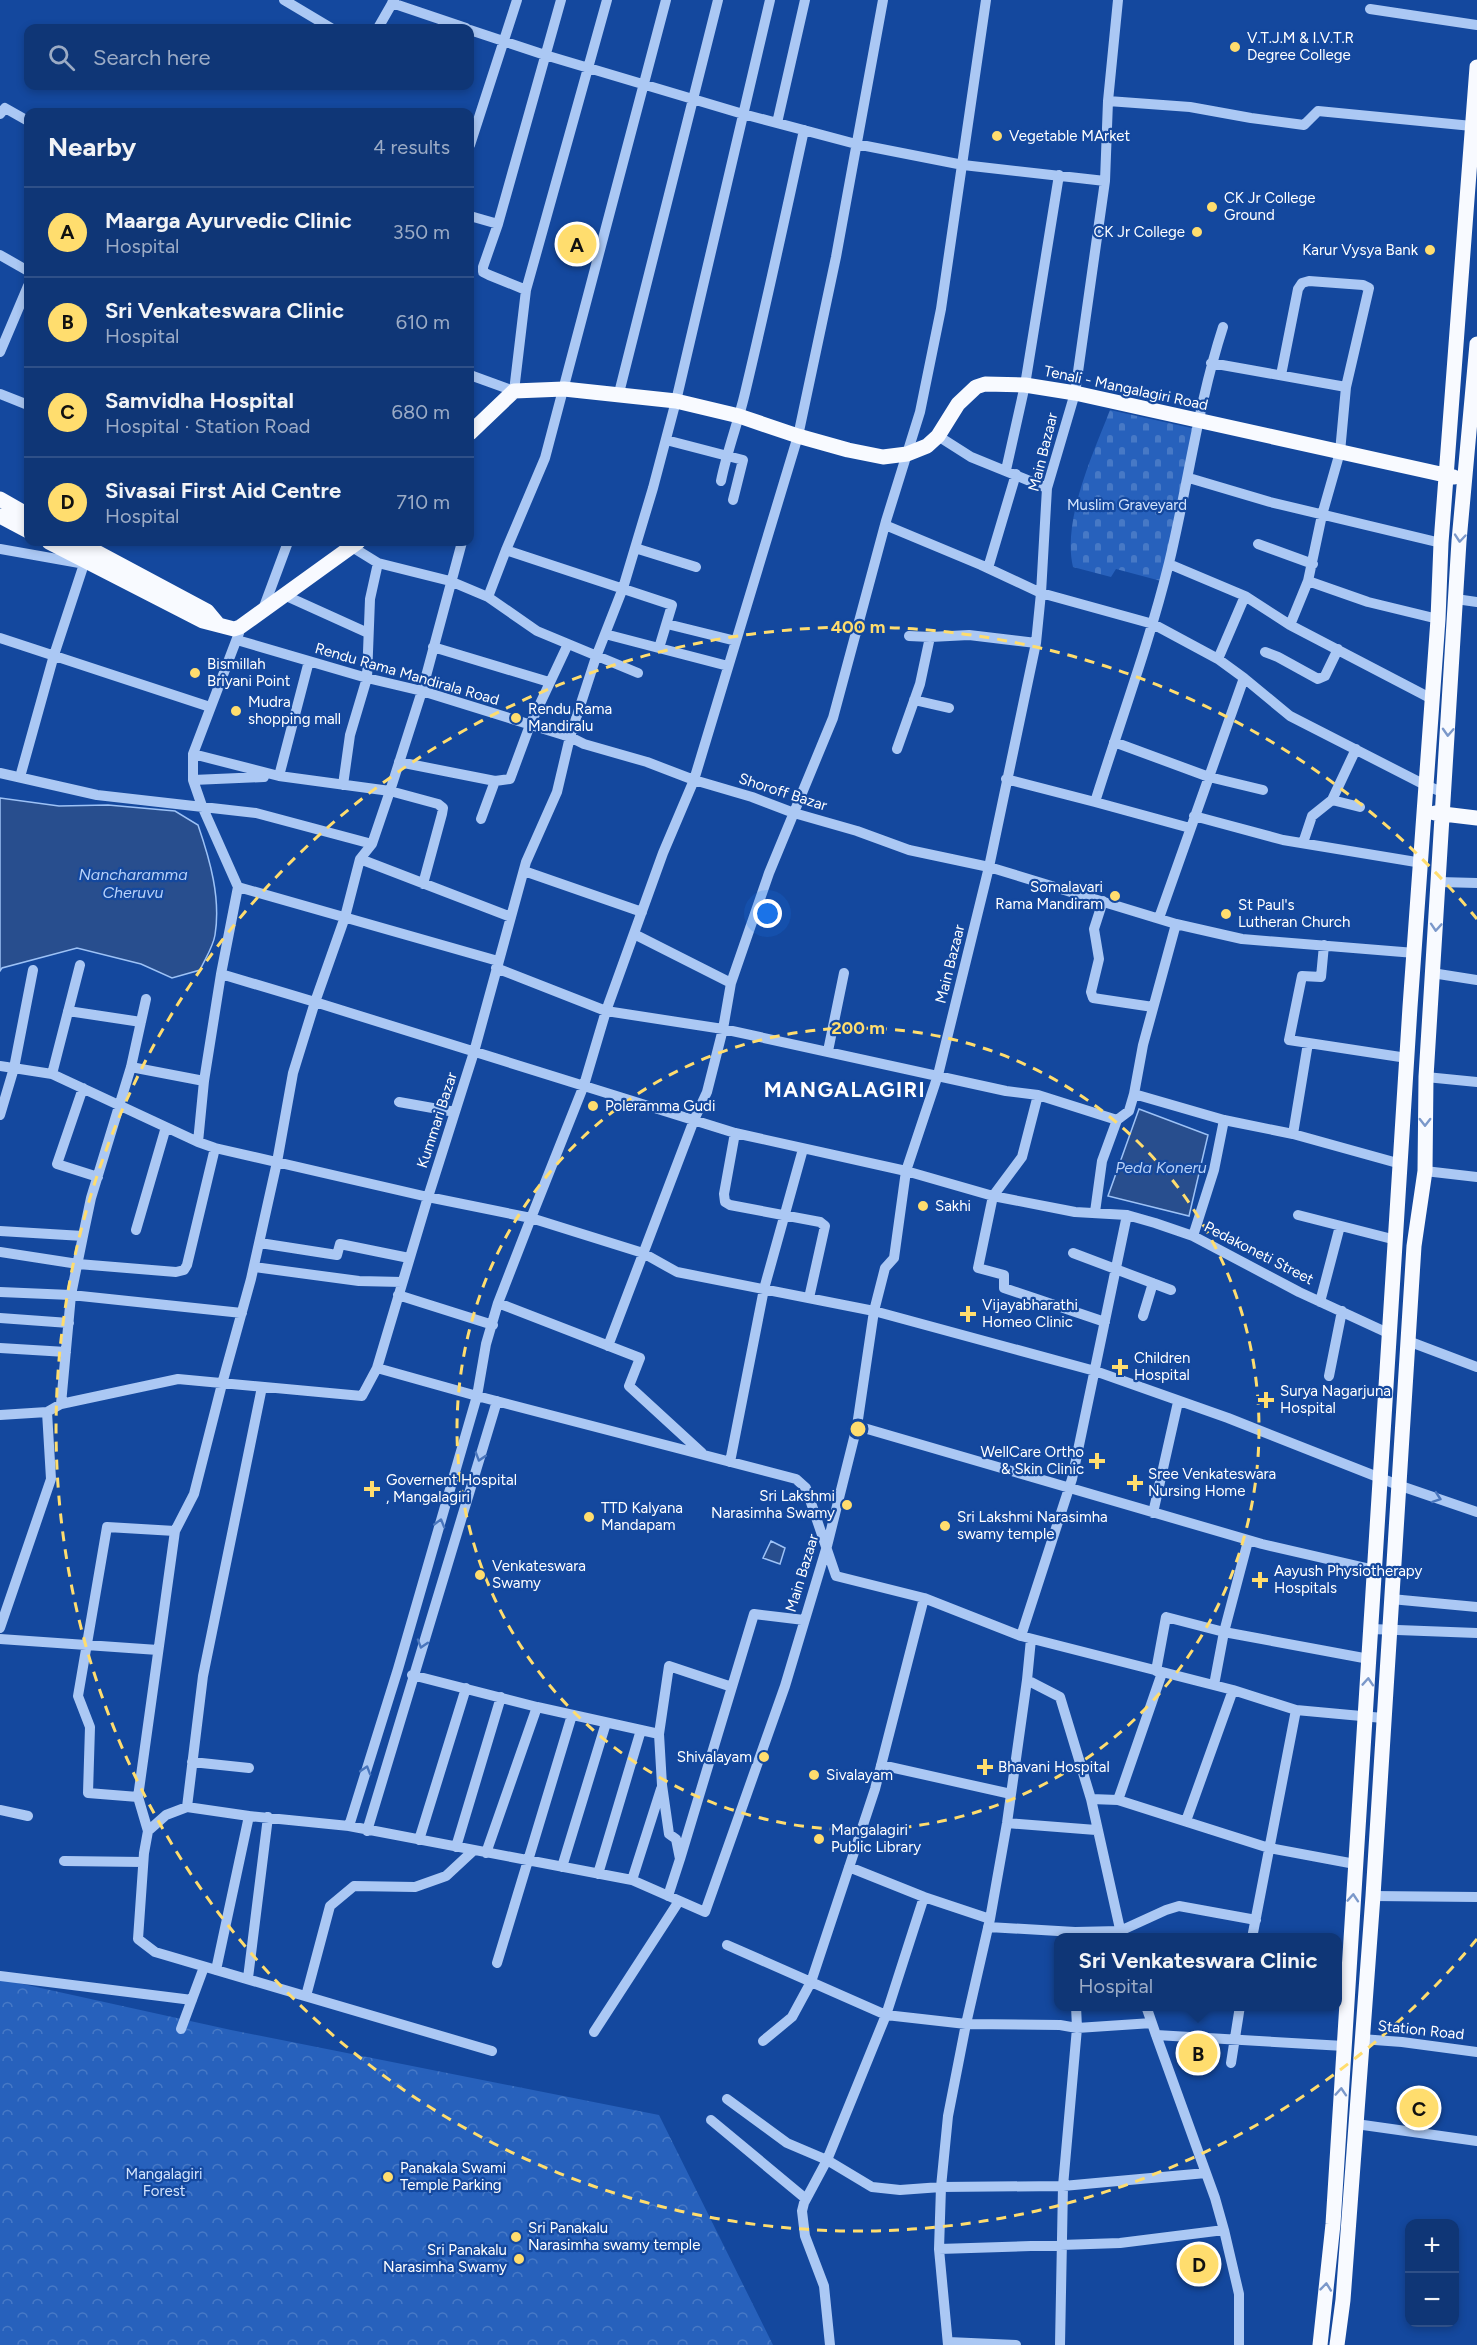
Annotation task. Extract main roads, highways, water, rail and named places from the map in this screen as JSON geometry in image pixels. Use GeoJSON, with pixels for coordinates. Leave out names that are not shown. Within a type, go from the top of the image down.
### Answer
{"type":"FeatureCollection","features":[{"type":"Feature","properties":{"kind":"main road"},"geometry":{"type":"LineString","coordinates":[[1320,2345],[1333,2224],[1407,1058],[1438,619],[1441,543],[1477,67]]}},
{"type":"Feature","properties":{"kind":"main road"},"geometry":{"type":"LineString","coordinates":[[1337,2345],[1343,2300],[1373,1896],[1414,1246],[1425,1171],[1426,1077],[1432,973],[1456,599],[1475,398],[1477,344]]}},
{"type":"Feature","properties":{"kind":"main road","name":"Tenali - Mangalagiri Road"},"geometry":{"type":"LineString","coordinates":[[474,429],[514,391],[564,389],[619,393],[676,401],[739,416],[848,450],[883,457],[907,454],[927,446],[938,436],[958,404],[976,387],[985,384],[1025,385],[1075,393],[1466,480]]}},
{"type":"Feature","properties":{"kind":"main road"},"geometry":{"type":"LineString","coordinates":[[0,499],[24,513]]}},
{"type":"Feature","properties":{"kind":"main road"},"geometry":{"type":"LineString","coordinates":[[0,516],[24,529]]}},
{"type":"Feature","properties":{"kind":"main road"},"geometry":{"type":"LineString","coordinates":[[56,546],[203,621],[234,629],[238,634],[262,612],[348,546]]}},
{"type":"Feature","properties":{"kind":"main road"},"geometry":{"type":"LineString","coordinates":[[86,546],[207,610],[217,623]]}},
{"type":"Feature","properties":{"kind":"main road"},"geometry":{"type":"LineString","coordinates":[[1425,812],[1477,818]]}},
{"type":"Feature","properties":{"kind":"water","name":"Nancharamma Cheruvu"},"geometry":{"type":"Polygon","coordinates":[[[0,798],[59,806],[108,805],[175,811],[198,825],[210,865],[217,907],[214,939],[200,970],[172,978],[141,964],[77,948],[2,968],[0,971],[0,798]]]}},
{"type":"Feature","properties":{"kind":"water","name":"Peda Koneru"},"geometry":{"type":"Polygon","coordinates":[[[1139,1109],[1208,1135],[1189,1216],[1108,1196],[1139,1109]]]}},
{"type":"Feature","properties":{"kind":"water"},"geometry":{"type":"Polygon","coordinates":[[[771,1541],[785,1548],[780,1564],[763,1558],[771,1541]]]}},
{"type":"Feature","properties":{"kind":"place","name":"V.T.J.M & I.V.T.R Degree College"},"geometry":{"type":"Point","coordinates":[1235,47]}},
{"type":"Feature","properties":{"kind":"place","name":"Vegetable MArket"},"geometry":{"type":"Point","coordinates":[997,136]}},
{"type":"Feature","properties":{"kind":"place","name":"CK Jr College Ground"},"geometry":{"type":"Point","coordinates":[1212,207]}},
{"type":"Feature","properties":{"kind":"place","name":"CK Jr College"},"geometry":{"type":"Point","coordinates":[1197,232]}},
{"type":"Feature","properties":{"kind":"place","name":"Maarga Ayurvedic Clinic"},"geometry":{"type":"Point","coordinates":[577,244]}},
{"type":"Feature","properties":{"kind":"place","name":"Karur Vysya Bank"},"geometry":{"type":"Point","coordinates":[1430,250]}},
{"type":"Feature","properties":{"kind":"place","name":"Bismillah Briyani Point"},"geometry":{"type":"Point","coordinates":[195,673]}},
{"type":"Feature","properties":{"kind":"place","name":"Mudra shopping mall"},"geometry":{"type":"Point","coordinates":[236,711]}},
{"type":"Feature","properties":{"kind":"place","name":"Rendu Rama Mandiralu"},"geometry":{"type":"Point","coordinates":[516,718]}},
{"type":"Feature","properties":{"kind":"place","name":"Somalavari Rama Mandiram"},"geometry":{"type":"Point","coordinates":[1115,896]}},
{"type":"Feature","properties":{"kind":"place","name":"St Paul's Lutheran Church"},"geometry":{"type":"Point","coordinates":[1226,914]}},
{"type":"Feature","properties":{"kind":"place","name":"Poleramma Gudi"},"geometry":{"type":"Point","coordinates":[593,1106]}},
{"type":"Feature","properties":{"kind":"place","name":"Sakhi"},"geometry":{"type":"Point","coordinates":[923,1206]}},
{"type":"Feature","properties":{"kind":"place","name":"Vijayabharathi Homeo Clinic"},"geometry":{"type":"Point","coordinates":[968,1314]}},
{"type":"Feature","properties":{"kind":"place","name":"Children Hospital"},"geometry":{"type":"Point","coordinates":[1120,1367]}},
{"type":"Feature","properties":{"kind":"place","name":"Surya Nagarjuna Hospital"},"geometry":{"type":"Point","coordinates":[1266,1400]}},
{"type":"Feature","properties":{"kind":"place","name":"WellCare Ortho & Skin Clinic"},"geometry":{"type":"Point","coordinates":[1097,1461]}},
{"type":"Feature","properties":{"kind":"place","name":"Sree Venkateswara Nursing Home"},"geometry":{"type":"Point","coordinates":[1135,1483]}},
{"type":"Feature","properties":{"kind":"place","name":"Governent Hospital , Mangalagiri"},"geometry":{"type":"Point","coordinates":[372,1489]}},
{"type":"Feature","properties":{"kind":"place","name":"Sri Lakshmi Narasimha Swamy"},"geometry":{"type":"Point","coordinates":[847,1505]}},
{"type":"Feature","properties":{"kind":"place","name":"TTD Kalyana Mandapam"},"geometry":{"type":"Point","coordinates":[589,1517]}},
{"type":"Feature","properties":{"kind":"place","name":"Sri Lakshmi Narasimha swamy temple"},"geometry":{"type":"Point","coordinates":[945,1526]}},
{"type":"Feature","properties":{"kind":"place","name":"Venkateswara Swamy"},"geometry":{"type":"Point","coordinates":[480,1575]}},
{"type":"Feature","properties":{"kind":"place","name":"Aayush Physiotherapy Hospitals"},"geometry":{"type":"Point","coordinates":[1260,1580]}},
{"type":"Feature","properties":{"kind":"place","name":"Shivalayam"},"geometry":{"type":"Point","coordinates":[764,1757]}},
{"type":"Feature","properties":{"kind":"place","name":"Bhavani Hospital"},"geometry":{"type":"Point","coordinates":[985,1767]}},
{"type":"Feature","properties":{"kind":"place","name":"Sivalayam"},"geometry":{"type":"Point","coordinates":[814,1775]}},
{"type":"Feature","properties":{"kind":"place","name":"Mangalagiri Public Library"},"geometry":{"type":"Point","coordinates":[819,1839]}},
{"type":"Feature","properties":{"kind":"place","name":"Sri Venkateswara Clinic"},"geometry":{"type":"Point","coordinates":[1198,2053]}},
{"type":"Feature","properties":{"kind":"place","name":"Samvidha Hospital"},"geometry":{"type":"Point","coordinates":[1419,2108]}},
{"type":"Feature","properties":{"kind":"place","name":"Panakala Swami Temple Parking"},"geometry":{"type":"Point","coordinates":[388,2177]}},
{"type":"Feature","properties":{"kind":"place","name":"Sri Panakalu Narasimha swamy temple"},"geometry":{"type":"Point","coordinates":[516,2237]}},
{"type":"Feature","properties":{"kind":"place","name":"Sri Panakalu Narasimha Swamy"},"geometry":{"type":"Point","coordinates":[519,2259]}},
{"type":"Feature","properties":{"kind":"place","name":"Sivasai First Aid Centre"},"geometry":{"type":"Point","coordinates":[1199,2264]}},
{"type":"Feature","properties":{"kind":"district","name":"MANGALAGIRI"},"geometry":{"type":"Point","coordinates":[845,1089]}},
{"type":"Feature","properties":{"kind":"park label","name":"Muslim Graveyard"},"geometry":{"type":"Point","coordinates":[1127,505]}},
{"type":"Feature","properties":{"kind":"park label","name":"Mangalagiri Forest"},"geometry":{"type":"Point","coordinates":[164,2182]}}]}
